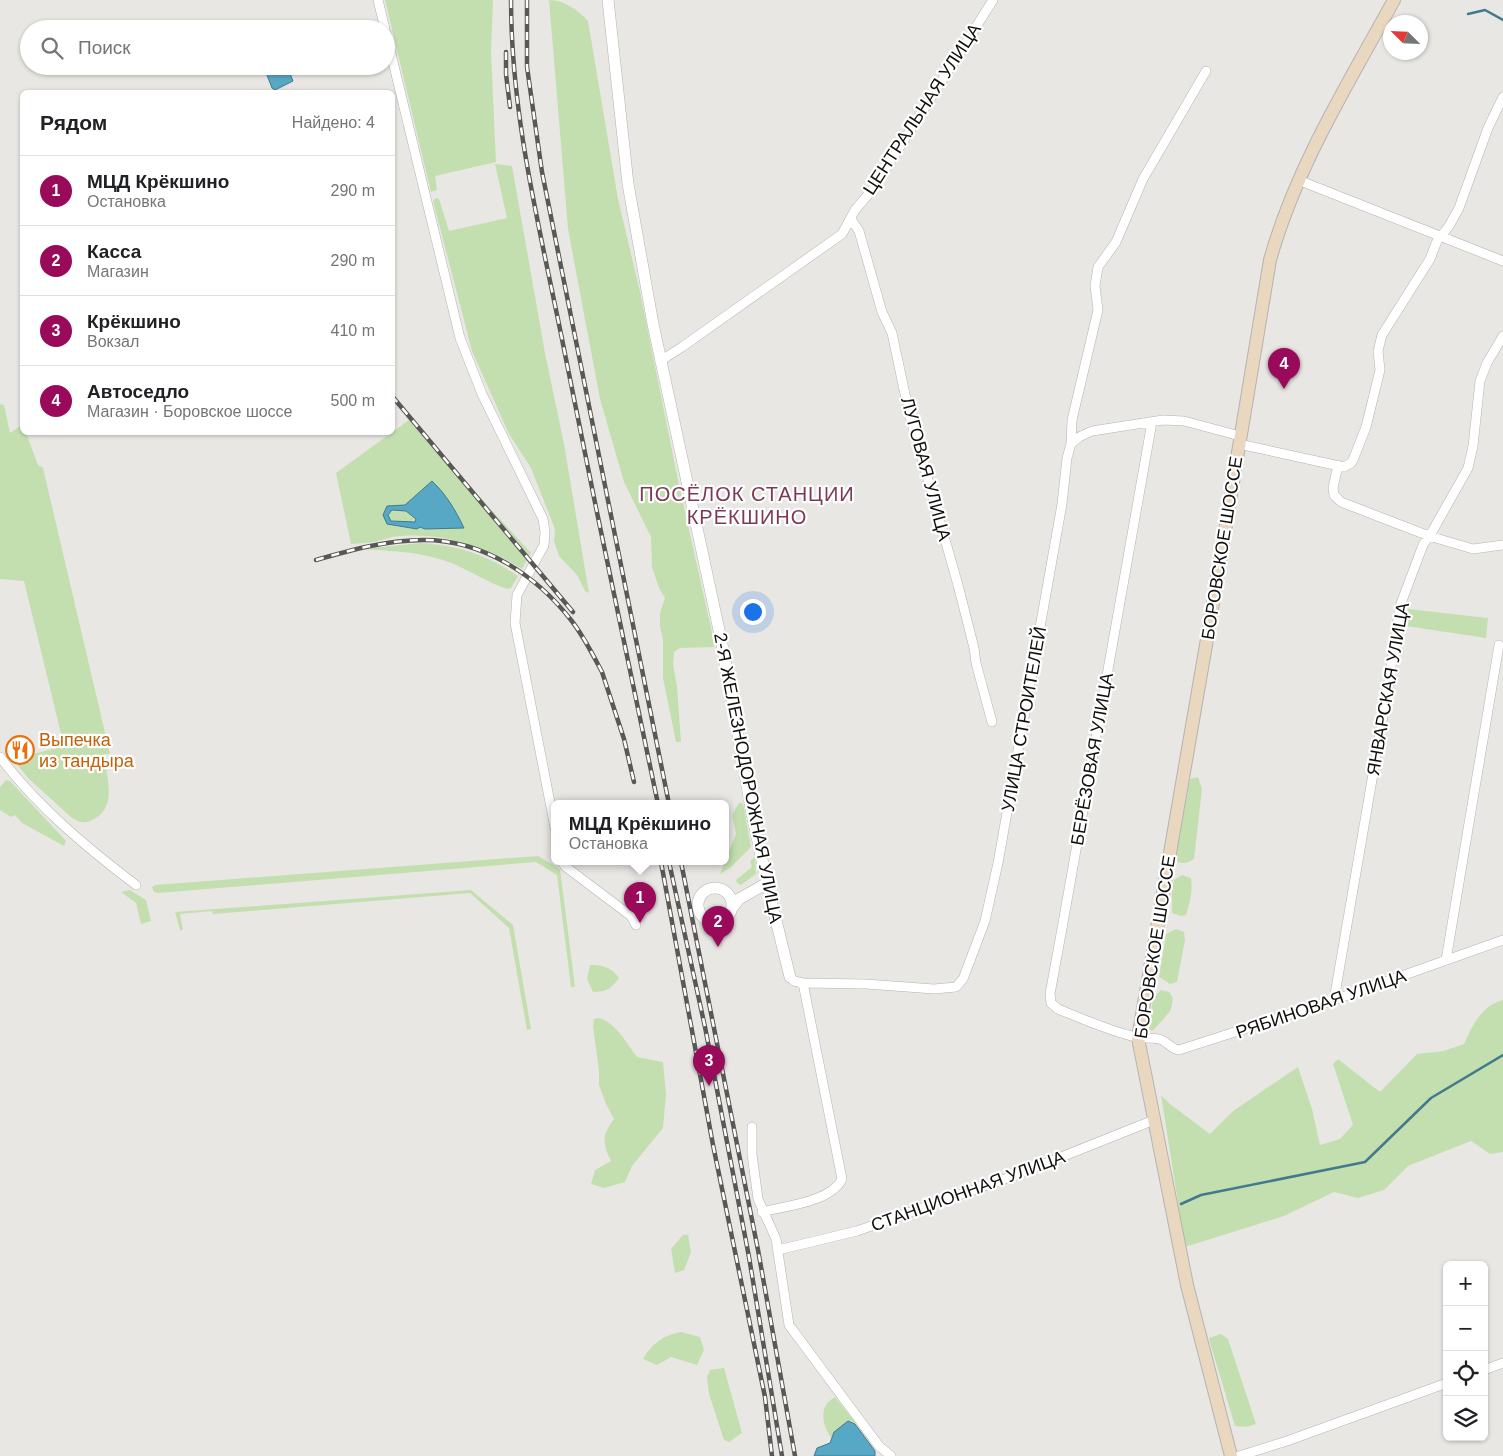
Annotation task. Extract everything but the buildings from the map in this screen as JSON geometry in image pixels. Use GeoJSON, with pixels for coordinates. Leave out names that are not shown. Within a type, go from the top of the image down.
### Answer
{"type":"FeatureCollection","features":[{"type":"Feature","properties":{"kind":"main road","name":"БОРОВСКОЕ ШОССЕ"},"geometry":{"type":"LineString","coordinates":[[1231,1456],[1187,1285],[1138,1038],[1206,645],[1266,273],[1281,221],[1298,180],[1394,0]]}},
{"type":"Feature","properties":{"kind":"street"},"geometry":{"type":"LineString","coordinates":[[378,0],[383,20]]}},
{"type":"Feature","properties":{"kind":"street","name":"2-Я ЖЕЛЕЗНОДОРОЖНАЯ УЛИЦА"},"geometry":{"type":"LineString","coordinates":[[608,0],[628,184],[660,360],[722,644],[766,883],[790,977],[794,981],[803,983]]}},
{"type":"Feature","properties":{"kind":"street","name":"ЦЕНТРАЛЬНАЯ УЛИЦА"},"geometry":{"type":"LineString","coordinates":[[660,360],[682,347],[836,239],[846,229],[855,210],[876,183],[993,0]]}},
{"type":"Feature","properties":{"kind":"street"},"geometry":{"type":"LineString","coordinates":[[395,70],[460,338],[482,394],[534,497],[544,522],[544,545],[517,595],[516,623],[551,807]]}},
{"type":"Feature","properties":{"kind":"street","name":"УЛИЦА СТРОИТЕЛЕЙ"},"geometry":{"type":"LineString","coordinates":[[803,983],[866,984],[934,989],[956,986],[963,980],[983,928],[998,863],[1062,504],[1067,458],[1071,444],[1072,420],[1098,310],[1095,286],[1098,267],[1116,242],[1143,178],[1206,70]]}},
{"type":"Feature","properties":{"kind":"street"},"geometry":{"type":"LineString","coordinates":[[1071,444],[1079,437],[1092,431],[1152,422],[1184,420],[1240,440],[1341,466],[1351,463],[1366,427],[1380,370],[1378,351],[1382,335],[1430,259],[1440,236],[1449,226],[1459,208],[1488,128],[1503,97]]}},
{"type":"Feature","properties":{"kind":"street"},"geometry":{"type":"LineString","coordinates":[[1298,180],[1503,261]]}},
{"type":"Feature","properties":{"kind":"street","name":"ЛУГОВАЯ УЛИЦА"},"geometry":{"type":"LineString","coordinates":[[851,218],[859,232],[882,312],[892,333],[909,413],[958,585],[974,648],[976,664],[992,722]]}},
{"type":"Feature","properties":{"kind":"street","name":"ЯНВАРСКАЯ УЛИЦА"},"geometry":{"type":"LineString","coordinates":[[1334,1000],[1398,628],[1399,612],[1423,545],[1468,468],[1480,381],[1503,336]]}},
{"type":"Feature","properties":{"kind":"street","name":"БЕРЁЗОВАЯ УЛИЦА"},"geometry":{"type":"LineString","coordinates":[[1138,1038],[1058,1009],[1051,1003],[1050,999],[1152,422]]}},
{"type":"Feature","properties":{"kind":"street"},"geometry":{"type":"LineString","coordinates":[[1341,466],[1333,488],[1334,495],[1338,500],[1429,536],[1473,549],[1480,550],[1503,546]]}},
{"type":"Feature","properties":{"kind":"street"},"geometry":{"type":"LineString","coordinates":[[1446,960],[1498,645]]}},
{"type":"Feature","properties":{"kind":"street"},"geometry":{"type":"LineString","coordinates":[[0,757],[21,784],[77,837],[136,885]]}},
{"type":"Feature","properties":{"kind":"street"},"geometry":{"type":"LineString","coordinates":[[565,865],[632,916],[636,925]]}},
{"type":"Feature","properties":{"kind":"street"},"geometry":{"type":"LineString","coordinates":[[734,902],[766,883]]}},
{"type":"Feature","properties":{"kind":"street","name":"РЯБИНОВАЯ УЛИЦА"},"geometry":{"type":"LineString","coordinates":[[1138,1038],[1146,1037],[1161,1040],[1172,1048],[1179,1050],[1334,1000],[1503,940]]}},
{"type":"Feature","properties":{"kind":"street"},"geometry":{"type":"LineString","coordinates":[[762,1212],[813,1200],[831,1191],[842,1179],[803,983]]}},
{"type":"Feature","properties":{"kind":"street","name":"СТАНЦИОННАЯ УЛИЦА"},"geometry":{"type":"LineString","coordinates":[[778,1250],[857,1232],[1016,1175],[1154,1120]]}},
{"type":"Feature","properties":{"kind":"street"},"geometry":{"type":"LineString","coordinates":[[752,1127],[752,1154],[758,1199],[762,1212],[772,1229],[778,1250],[789,1325],[879,1446],[891,1456]]}},
{"type":"Feature","properties":{"kind":"street"},"geometry":{"type":"LineString","coordinates":[[1488,1369],[1503,1363]]}},
{"type":"Feature","properties":{"kind":"street"},"geometry":{"type":"LineString","coordinates":[[1238,1456],[1296,1438],[1443,1384]]}},
{"type":"Feature","properties":{"kind":"green space"},"geometry":{"type":"Polygon","coordinates":[[[385,0],[493,0],[491,52],[496,162],[435,176],[437,190],[431,192],[395,42],[395,20],[390,20],[385,0]]]}},
{"type":"Feature","properties":{"kind":"green space"},"geometry":{"type":"Polygon","coordinates":[[[549,0],[555,0],[570,6],[588,21],[618,199],[640,292],[679,485],[713,637],[714,647],[680,648],[674,652],[673,664],[677,687],[681,742],[676,742],[663,678],[663,639],[660,627],[660,613],[665,598],[659,588],[652,567],[651,537],[624,482],[600,399],[568,229],[549,0]]]}},
{"type":"Feature","properties":{"kind":"green space"},"geometry":{"type":"Polygon","coordinates":[[[495,164],[512,166],[545,353],[564,444],[589,593],[585,591],[577,575],[559,556],[554,541],[555,529],[531,468],[509,434],[472,351],[433,201],[436,198],[439,199],[449,231],[507,218],[495,164]]]}},
{"type":"Feature","properties":{"kind":"green space"},"geometry":{"type":"Polygon","coordinates":[[[0,404],[4,405],[10,433],[20,426],[20,435],[27,435],[38,465],[43,468],[110,754],[104,754],[109,790],[106,807],[101,814],[88,822],[80,822],[72,818],[29,779],[15,762],[30,762],[29,755],[64,746],[24,581],[0,579],[0,404]]]}},
{"type":"Feature","properties":{"kind":"green space"},"geometry":{"type":"Polygon","coordinates":[[[409,420],[531,553],[522,569],[495,554],[450,539],[399,536],[375,542],[351,544],[336,473],[388,435],[395,435],[395,430],[409,420]]]}},
{"type":"Feature","properties":{"kind":"green space"},"geometry":{"type":"Polygon","coordinates":[[[421,543],[448,546],[472,552],[506,568],[518,576],[511,588],[507,589],[443,560],[409,553],[362,549],[421,543]]]}},
{"type":"Feature","properties":{"kind":"green space"},"geometry":{"type":"Polygon","coordinates":[[[1408,609],[1488,618],[1486,638],[1406,626],[1408,609]]]}},
{"type":"Feature","properties":{"kind":"green space"},"geometry":{"type":"Polygon","coordinates":[[[1198,777],[1202,789],[1194,859],[1187,863],[1180,863],[1175,861],[1190,779],[1198,777]]]}},
{"type":"Feature","properties":{"kind":"green space"},"geometry":{"type":"Polygon","coordinates":[[[6,780],[10,781],[66,841],[64,846],[22,823],[15,815],[11,817],[0,810],[0,787],[6,780]]]}},
{"type":"Feature","properties":{"kind":"green space"},"geometry":{"type":"Polygon","coordinates":[[[739,803],[743,803],[751,847],[730,868],[720,874],[724,865],[729,865],[729,852],[736,834],[732,815],[739,803]]]}},
{"type":"Feature","properties":{"kind":"green space"},"geometry":{"type":"Polygon","coordinates":[[[538,856],[560,869],[575,987],[571,987],[557,875],[536,862],[158,893],[154,892],[152,887],[155,885],[538,856]]]}},
{"type":"Feature","properties":{"kind":"green space"},"geometry":{"type":"Polygon","coordinates":[[[755,857],[756,874],[741,885],[737,883],[736,880],[752,867],[750,861],[755,857]]]}},
{"type":"Feature","properties":{"kind":"green space"},"geometry":{"type":"Polygon","coordinates":[[[1182,875],[1191,878],[1192,887],[1186,915],[1181,916],[1172,913],[1172,891],[1174,880],[1182,875]]]}},
{"type":"Feature","properties":{"kind":"green space"},"geometry":{"type":"Polygon","coordinates":[[[130,890],[146,900],[151,921],[141,924],[136,903],[121,892],[130,890]]]}},
{"type":"Feature","properties":{"kind":"green space"},"geometry":{"type":"Polygon","coordinates":[[[471,890],[513,925],[531,1029],[527,1030],[509,928],[470,893],[213,914],[212,911],[180,914],[183,930],[180,930],[175,912],[471,890]]]}},
{"type":"Feature","properties":{"kind":"green space"},"geometry":{"type":"Polygon","coordinates":[[[1176,929],[1184,932],[1185,940],[1177,982],[1170,984],[1159,977],[1166,934],[1176,929]]]}},
{"type":"Feature","properties":{"kind":"green space"},"geometry":{"type":"Polygon","coordinates":[[[590,965],[606,967],[619,978],[608,989],[593,992],[587,979],[590,965]]]}},
{"type":"Feature","properties":{"kind":"green space"},"geometry":{"type":"Polygon","coordinates":[[[1161,990],[1169,992],[1173,998],[1172,1007],[1152,1031],[1149,1029],[1153,998],[1161,990]]]}},
{"type":"Feature","properties":{"kind":"green space"},"geometry":{"type":"Polygon","coordinates":[[[1503,1000],[1503,1152],[1490,1154],[1471,1141],[1408,1166],[1384,1190],[1358,1198],[1334,1192],[1284,1216],[1185,1247],[1161,1095],[1210,1134],[1233,1111],[1298,1067],[1312,1109],[1320,1145],[1340,1139],[1353,1125],[1333,1064],[1338,1059],[1380,1092],[1417,1054],[1444,1051],[1464,1044],[1474,1023],[1484,1011],[1489,1006],[1503,1000]]]}},
{"type":"Feature","properties":{"kind":"green space"},"geometry":{"type":"Polygon","coordinates":[[[598,1018],[610,1023],[615,1028],[637,1057],[663,1062],[666,1094],[663,1128],[632,1166],[625,1182],[604,1188],[591,1184],[595,1170],[611,1161],[606,1149],[605,1135],[614,1119],[599,1085],[599,1070],[593,1027],[594,1019],[598,1018]]]}},
{"type":"Feature","properties":{"kind":"green space"},"geometry":{"type":"Polygon","coordinates":[[[683,1235],[688,1235],[691,1252],[684,1270],[675,1273],[671,1249],[683,1235]]]}},
{"type":"Feature","properties":{"kind":"green space"},"geometry":{"type":"Polygon","coordinates":[[[681,1332],[700,1337],[704,1350],[697,1365],[671,1357],[657,1365],[643,1359],[650,1348],[659,1341],[669,1335],[681,1332]]]}},
{"type":"Feature","properties":{"kind":"green space"},"geometry":{"type":"Polygon","coordinates":[[[1221,1334],[1228,1339],[1256,1424],[1246,1427],[1235,1426],[1209,1338],[1221,1334]]]}},
{"type":"Feature","properties":{"kind":"green space"},"geometry":{"type":"Polygon","coordinates":[[[724,1368],[742,1433],[729,1442],[724,1440],[709,1394],[707,1377],[710,1370],[724,1368]]]}},
{"type":"Feature","properties":{"kind":"green space"},"geometry":{"type":"Polygon","coordinates":[[[835,1397],[859,1424],[848,1421],[834,1432],[831,1438],[823,1416],[829,1401],[835,1397]]]}},
{"type":"Feature","properties":{"kind":"water"},"geometry":{"type":"Polygon","coordinates":[[[267,75],[291,75],[293,81],[275,90],[272,88],[267,75]]]}},
{"type":"Feature","properties":{"kind":"water"},"geometry":{"type":"Polygon","coordinates":[[[432,481],[442,491],[464,528],[425,529],[420,527],[417,529],[387,524],[383,515],[387,506],[405,505],[432,481]],[[392,510],[388,515],[391,521],[415,522],[416,519],[406,511],[392,510]]]}},
{"type":"Feature","properties":{"kind":"water"},"geometry":{"type":"Polygon","coordinates":[[[848,1421],[855,1424],[875,1451],[875,1456],[814,1456],[817,1448],[830,1443],[834,1432],[848,1421]]]}},
{"type":"Feature","properties":{"kind":"waterway"},"geometry":{"type":"LineString","coordinates":[[1468,14],[1485,10],[1503,20]]}},
{"type":"Feature","properties":{"kind":"waterway"},"geometry":{"type":"LineString","coordinates":[[1181,1204],[1201,1195],[1365,1162],[1431,1098],[1503,1055]]}},
{"type":"Feature","properties":{"kind":"railway"},"geometry":{"type":"LineString","coordinates":[[511,0],[516,88],[529,176],[598,520],[657,800]]}},
{"type":"Feature","properties":{"kind":"railway"},"geometry":{"type":"LineString","coordinates":[[527,0],[527,67],[542,172],[668,800]]}},
{"type":"Feature","properties":{"kind":"railway"},"geometry":{"type":"LineString","coordinates":[[506,52],[506,74],[510,107]]}},
{"type":"Feature","properties":{"kind":"railway"},"geometry":{"type":"LineString","coordinates":[[395,400],[573,612]]}},
{"type":"Feature","properties":{"kind":"railway"},"geometry":{"type":"LineString","coordinates":[[316,560],[356,549],[410,540],[424,540],[467,546],[487,553],[525,575],[542,589],[571,620],[602,672],[624,739],[634,782]]}},
{"type":"Feature","properties":{"kind":"railway"},"geometry":{"type":"LineString","coordinates":[[662,865],[713,1145],[765,1397],[772,1456]]}},
{"type":"Feature","properties":{"kind":"railway"},"geometry":{"type":"LineString","coordinates":[[670,865],[705,1027],[749,1257],[782,1456]]}},
{"type":"Feature","properties":{"kind":"railway"},"geometry":{"type":"LineString","coordinates":[[682,865],[758,1250],[795,1456]]}},
{"type":"Feature","properties":{"kind":"place","name":"Автоседло"},"geometry":{"type":"Point","coordinates":[1284,389]}},
{"type":"Feature","properties":{"kind":"place","name":"Выпечка из тандыра"},"geometry":{"type":"Point","coordinates":[20,750]}},
{"type":"Feature","properties":{"kind":"place","name":"МЦД Крёкшино"},"geometry":{"type":"Point","coordinates":[640,923]}},
{"type":"Feature","properties":{"kind":"place","name":"Касса"},"geometry":{"type":"Point","coordinates":[718,947]}},
{"type":"Feature","properties":{"kind":"place","name":"Крёкшино"},"geometry":{"type":"Point","coordinates":[709,1086]}},
{"type":"Feature","properties":{"kind":"district","name":"ПОСЁЛОК СТАНЦИИ КРЁКШИНО"},"geometry":{"type":"Point","coordinates":[747,506]}}]}
